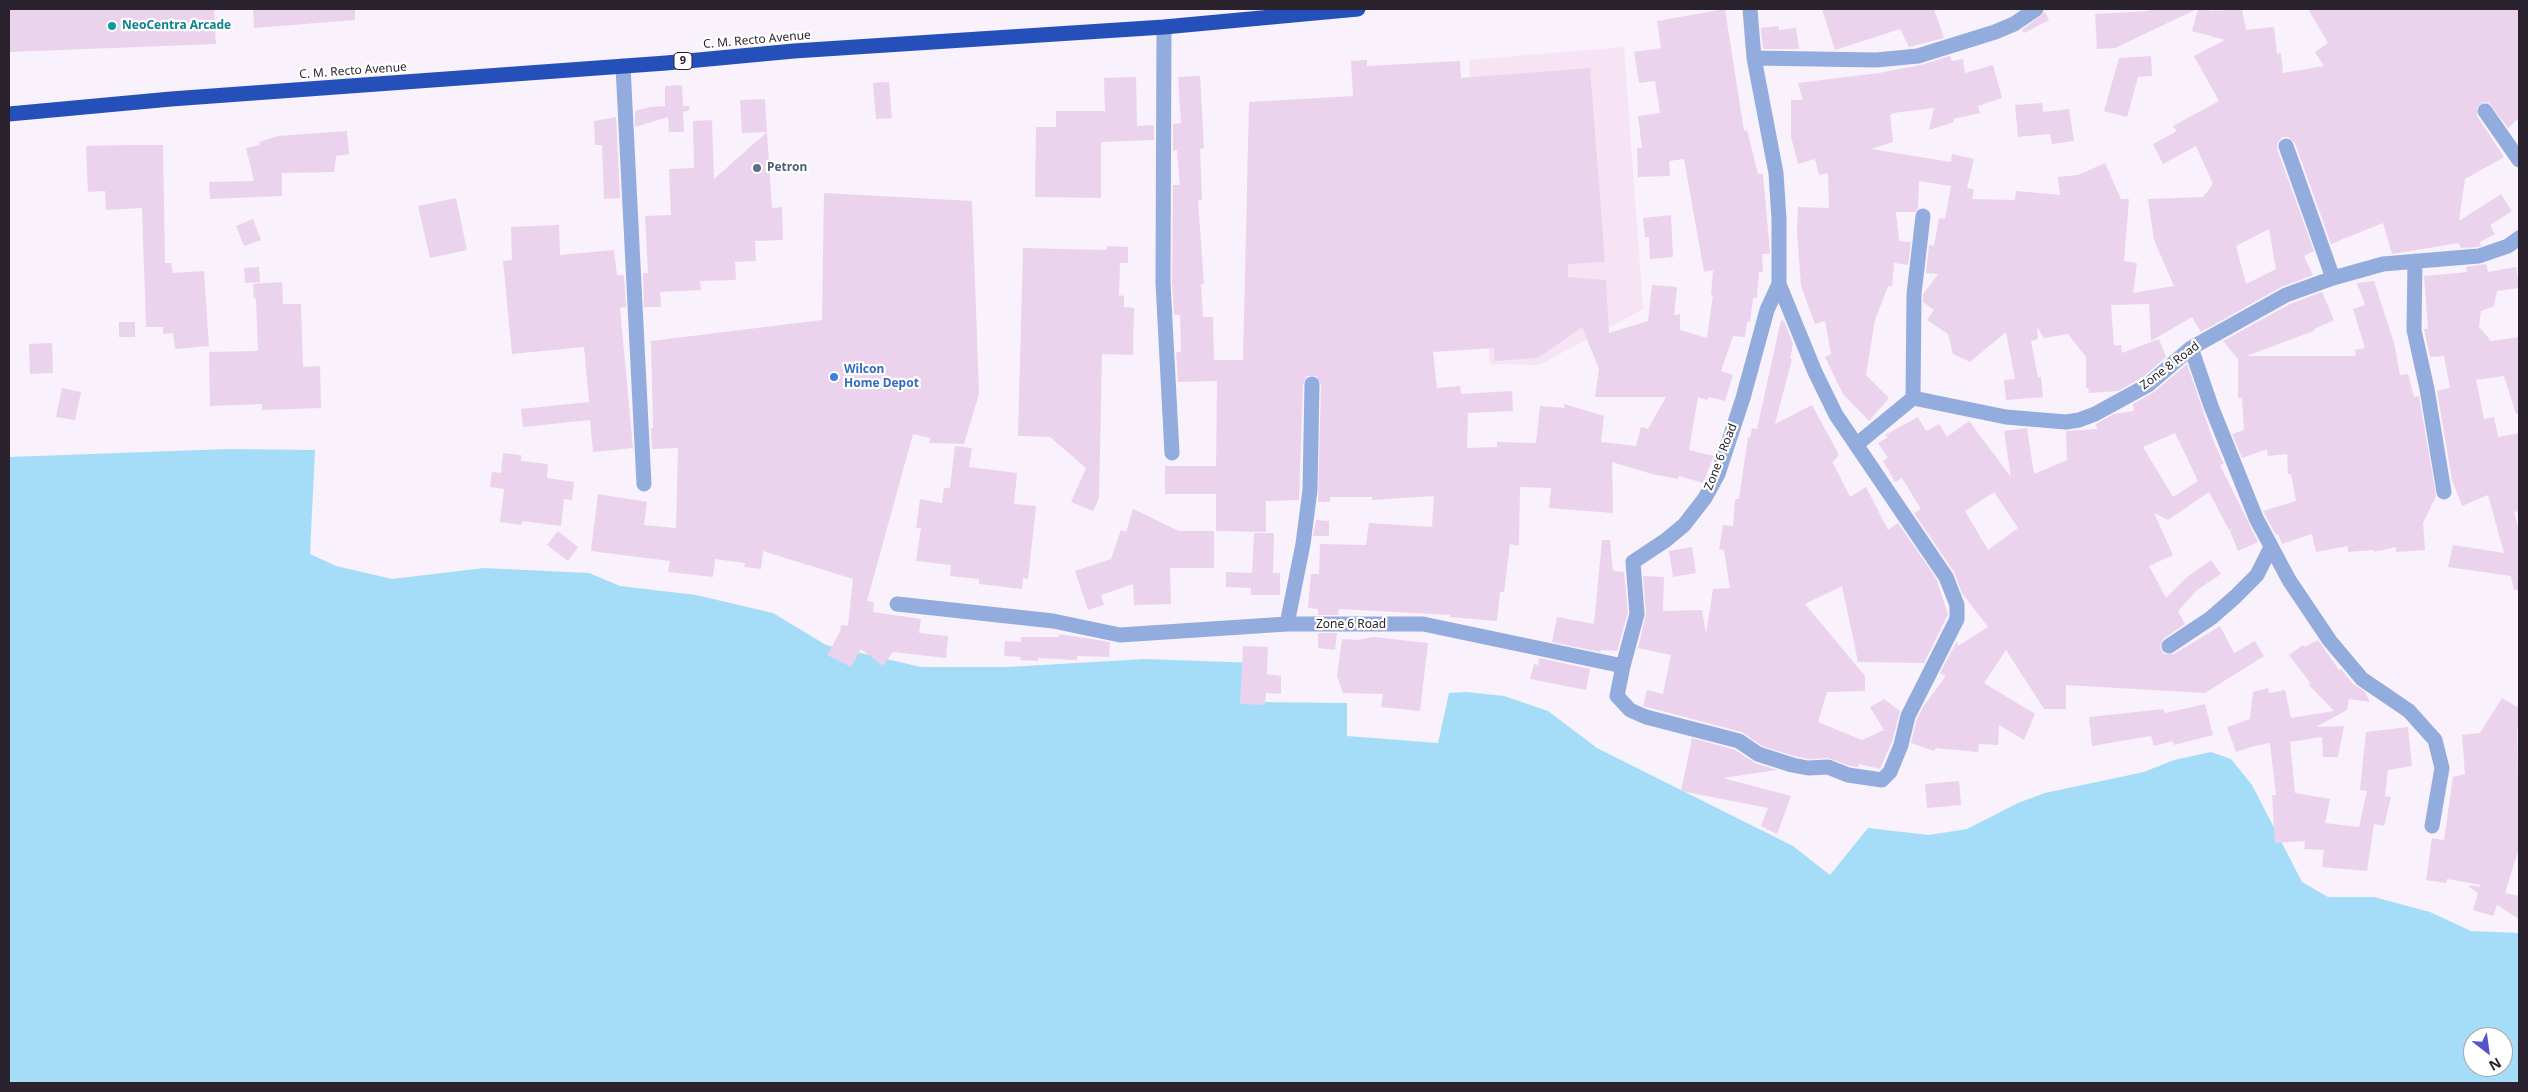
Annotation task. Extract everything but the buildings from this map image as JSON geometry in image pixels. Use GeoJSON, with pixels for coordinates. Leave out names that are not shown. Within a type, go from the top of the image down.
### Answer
{"type":"FeatureCollection","features":[{"type":"Feature","properties":{"kind":"highway","name":"C. M. Recto Avenue"},"geometry":{"type":"LineString","coordinates":[[9,114],[180,98],[622,66],[794,51],[1164,27],[1358,9]]}},
{"type":"Feature","properties":{"kind":"street","name":"Zone 6 Road"},"geometry":{"type":"LineString","coordinates":[[897,604],[1053,621],[1106,634],[1120,635],[1235,629],[1287,624],[1423,624],[1623,666],[1637,614],[1632,562],[1666,540],[1684,525],[1705,498],[1718,474],[1743,398],[1767,310],[1779,284],[1779,219],[1776,173],[1754,58],[1750,9]]}},
{"type":"Feature","properties":{"kind":"street"},"geometry":{"type":"LineString","coordinates":[[1754,58],[1876,60],[1918,56],[1995,32],[2014,24],[2036,9]]}},
{"type":"Feature","properties":{"kind":"street"},"geometry":{"type":"LineString","coordinates":[[1164,27],[1163,283],[1172,453]]}},
{"type":"Feature","properties":{"kind":"street"},"geometry":{"type":"LineString","coordinates":[[622,66],[644,484]]}},
{"type":"Feature","properties":{"kind":"street"},"geometry":{"type":"LineString","coordinates":[[2485,111],[2519,160]]}},
{"type":"Feature","properties":{"kind":"street"},"geometry":{"type":"LineString","coordinates":[[2286,146],[2333,278]]}},
{"type":"Feature","properties":{"kind":"street"},"geometry":{"type":"LineString","coordinates":[[1856,445],[1913,398],[1914,294],[1923,216]]}},
{"type":"Feature","properties":{"kind":"street","name":"Zone 8 Road"},"geometry":{"type":"LineString","coordinates":[[1913,398],[2006,417],[2066,422],[2079,420],[2148,384],[2191,348],[2286,294],[2383,264],[2479,256],[2508,246],[2519,238]]}},
{"type":"Feature","properties":{"kind":"street"},"geometry":{"type":"LineString","coordinates":[[2416,261],[2414,330],[2427,389],[2444,492]]}},
{"type":"Feature","properties":{"kind":"street"},"geometry":{"type":"LineString","coordinates":[[1623,666],[1617,696],[1630,710],[1739,741],[1758,754],[1792,765],[1808,768],[1828,767],[1848,775],[1882,780],[1890,772],[1901,745],[1908,716],[1957,619],[1957,605],[1952,588],[1936,561],[1836,415],[1815,372],[1779,284]]}},
{"type":"Feature","properties":{"kind":"street"},"geometry":{"type":"LineString","coordinates":[[2191,348],[2235,467],[2270,548],[2289,580],[2330,641],[2362,678],[2409,711],[2435,740],[2442,768],[2432,826]]}},
{"type":"Feature","properties":{"kind":"street"},"geometry":{"type":"LineString","coordinates":[[1287,624],[1303,544],[1310,490],[1312,384]]}},
{"type":"Feature","properties":{"kind":"street"},"geometry":{"type":"LineString","coordinates":[[2168,646],[2210,618],[2246,586],[2257,575],[2270,548]]}},
{"type":"Feature","properties":{"kind":"shaded area"},"geometry":{"type":"Polygon","coordinates":[[[1624,47],[1643,309],[1539,365],[1490,364],[1469,60],[1624,47]]]}},
{"type":"Feature","properties":{"kind":"water"},"geometry":{"type":"Polygon","coordinates":[[[228,449],[315,450],[310,554],[336,566],[392,579],[484,568],[589,573],[620,586],[696,595],[773,613],[826,645],[921,667],[1008,667],[1145,659],[1258,663],[1254,702],[1347,703],[1347,736],[1438,743],[1449,693],[1467,692],[1504,696],[1548,711],[1597,748],[1793,846],[1830,875],[1868,828],[1929,835],[1967,829],[2018,803],[2045,793],[2144,772],[2174,760],[2211,752],[2231,759],[2252,785],[2302,882],[2328,897],[2374,897],[2430,912],[2471,931],[2519,933],[2519,1083],[9,1083],[9,457],[228,449]]]}},
{"type":"Feature","properties":{"kind":"place","name":"NeoCentra Arcade"},"geometry":{"type":"Point","coordinates":[112,26]}},
{"type":"Feature","properties":{"kind":"place","name":"Petron"},"geometry":{"type":"Point","coordinates":[757,168]}},
{"type":"Feature","properties":{"kind":"place","name":"Wilcon Home Depot"},"geometry":{"type":"Point","coordinates":[834,377]}}]}
